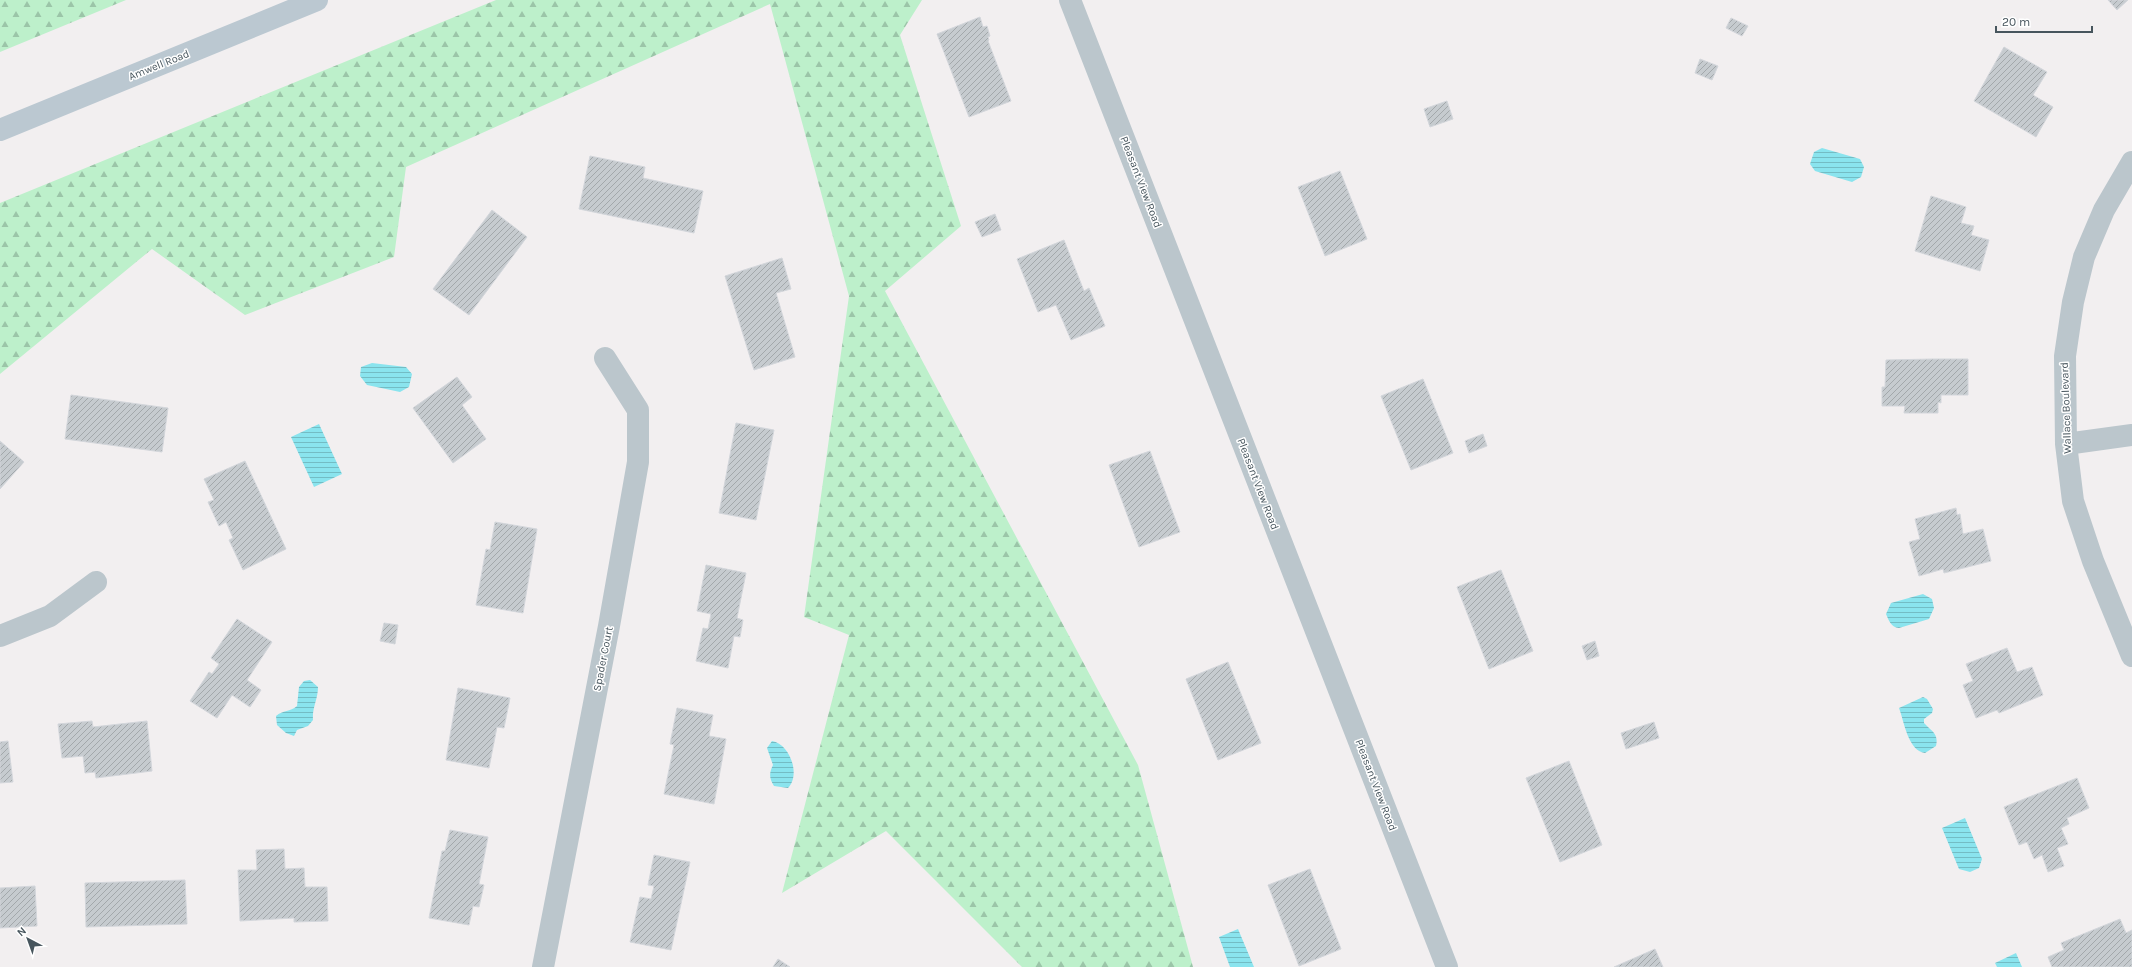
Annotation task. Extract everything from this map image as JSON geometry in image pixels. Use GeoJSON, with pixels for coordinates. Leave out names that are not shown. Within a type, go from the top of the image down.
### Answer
{"type":"FeatureCollection","features":[{"type":"Feature","properties":{"kind":"main road","name":"Amwell Road"},"geometry":{"type":"LineString","coordinates":[[0,130],[317,0]]}},
{"type":"Feature","properties":{"kind":"street","name":"Pleasant View Road"},"geometry":{"type":"LineString","coordinates":[[1070,0],[1447,967]]}},
{"type":"Feature","properties":{"kind":"street","name":"Wallace Boulevard"},"geometry":{"type":"LineString","coordinates":[[2132,162],[2104,210],[2084,257],[2077,287],[2065,356],[2066,444],[2073,501],[2093,561],[2132,656]]}},
{"type":"Feature","properties":{"kind":"street","name":"Spader Court"},"geometry":{"type":"LineString","coordinates":[[543,967],[609,626],[638,462],[638,410],[605,358]]}},
{"type":"Feature","properties":{"kind":"street"},"geometry":{"type":"LineString","coordinates":[[2066,444],[2132,435]]}},
{"type":"Feature","properties":{"kind":"street"},"geometry":{"type":"LineString","coordinates":[[0,636],[50,616],[96,582]]}},
{"type":"Feature","properties":{"kind":"green space"},"geometry":{"type":"Polygon","coordinates":[[[0,0],[126,0],[0,52],[0,0]]]}},
{"type":"Feature","properties":{"kind":"green space"},"geometry":{"type":"Polygon","coordinates":[[[496,0],[922,0],[900,35],[961,226],[885,291],[1138,765],[1193,967],[1022,967],[886,831],[782,893],[849,635],[804,617],[849,296],[770,4],[406,167],[394,257],[245,315],[152,249],[0,374],[0,203],[496,0]]]}},
{"type":"Feature","properties":{"kind":"water"},"geometry":{"type":"Polygon","coordinates":[[[1822,148],[1860,159],[1864,167],[1861,177],[1852,182],[1815,171],[1810,164],[1814,152],[1822,148]]]}},
{"type":"Feature","properties":{"kind":"water"},"geometry":{"type":"Polygon","coordinates":[[[372,363],[406,367],[412,374],[409,387],[400,392],[367,385],[360,376],[361,367],[372,363]]]}},
{"type":"Feature","properties":{"kind":"water"},"geometry":{"type":"Polygon","coordinates":[[[319,424],[342,474],[314,487],[291,437],[319,424]]]}},
{"type":"Feature","properties":{"kind":"water"},"geometry":{"type":"Polygon","coordinates":[[[1923,594],[1932,599],[1934,608],[1929,619],[1899,628],[1892,625],[1886,614],[1891,603],[1923,594]]]}},
{"type":"Feature","properties":{"kind":"water"},"geometry":{"type":"Polygon","coordinates":[[[310,680],[318,687],[313,711],[313,720],[308,726],[297,730],[294,736],[286,733],[277,725],[276,716],[297,706],[299,687],[304,681],[310,680]]]}},
{"type":"Feature","properties":{"kind":"water"},"geometry":{"type":"Polygon","coordinates":[[[1923,697],[1927,699],[1933,709],[1932,713],[1924,719],[1924,723],[1934,733],[1937,742],[1936,746],[1925,753],[1914,747],[1908,735],[1899,708],[1923,697]]]}},
{"type":"Feature","properties":{"kind":"water"},"geometry":{"type":"Polygon","coordinates":[[[772,741],[778,743],[784,748],[792,761],[794,776],[788,788],[774,786],[770,778],[773,765],[767,748],[772,741]]]}},
{"type":"Feature","properties":{"kind":"water"},"geometry":{"type":"Polygon","coordinates":[[[1965,818],[1982,859],[1979,868],[1970,872],[1959,869],[1942,828],[1965,818]]]}},
{"type":"Feature","properties":{"kind":"water"},"geometry":{"type":"Polygon","coordinates":[[[1238,929],[1254,967],[1230,967],[1219,937],[1238,929]]]}},
{"type":"Feature","properties":{"kind":"water"},"geometry":{"type":"Polygon","coordinates":[[[2016,953],[2022,967],[1997,967],[1995,963],[2016,953]]]}},
{"type":"Feature","properties":{"kind":"building"},"geometry":{"type":"Polygon","coordinates":[[[2108,0],[2128,0],[2117,10],[2108,0]]]}},
{"type":"Feature","properties":{"kind":"building"},"geometry":{"type":"Polygon","coordinates":[[[980,17],[983,27],[987,26],[990,36],[988,37],[988,41],[1011,101],[969,117],[937,34],[980,17]]]}},
{"type":"Feature","properties":{"kind":"building"},"geometry":{"type":"Polygon","coordinates":[[[1731,18],[1748,26],[1742,36],[1726,28],[1731,18]]]}},
{"type":"Feature","properties":{"kind":"building"},"geometry":{"type":"Polygon","coordinates":[[[2004,47],[2047,72],[2033,95],[2053,107],[2036,137],[1974,101],[2004,47]]]}},
{"type":"Feature","properties":{"kind":"building"},"geometry":{"type":"Polygon","coordinates":[[[1700,59],[1718,66],[1712,80],[1695,73],[1700,59]]]}},
{"type":"Feature","properties":{"kind":"building"},"geometry":{"type":"Polygon","coordinates":[[[1447,101],[1453,119],[1430,127],[1424,109],[1447,101]]]}},
{"type":"Feature","properties":{"kind":"building"},"geometry":{"type":"Polygon","coordinates":[[[590,156],[645,167],[643,178],[703,191],[694,233],[579,209],[590,156]]]}},
{"type":"Feature","properties":{"kind":"building"},"geometry":{"type":"Polygon","coordinates":[[[1340,171],[1367,239],[1325,256],[1298,187],[1340,171]]]}},
{"type":"Feature","properties":{"kind":"building"},"geometry":{"type":"Polygon","coordinates":[[[1931,196],[1966,207],[1961,223],[1974,226],[1971,235],[1989,240],[1980,271],[1915,251],[1931,196]]]}},
{"type":"Feature","properties":{"kind":"building"},"geometry":{"type":"Polygon","coordinates":[[[492,210],[527,237],[469,315],[433,289],[492,210]]]}},
{"type":"Feature","properties":{"kind":"building"},"geometry":{"type":"Polygon","coordinates":[[[995,214],[1001,230],[982,237],[975,222],[995,214]]]}},
{"type":"Feature","properties":{"kind":"building"},"geometry":{"type":"Polygon","coordinates":[[[1064,240],[1084,291],[1089,288],[1105,326],[1071,340],[1056,305],[1038,312],[1017,259],[1064,240]]]}},
{"type":"Feature","properties":{"kind":"building"},"geometry":{"type":"Polygon","coordinates":[[[782,258],[791,289],[776,293],[795,357],[754,370],[725,276],[782,258]]]}},
{"type":"Feature","properties":{"kind":"building"},"geometry":{"type":"Polygon","coordinates":[[[1968,359],[1968,395],[1941,395],[1941,403],[1938,402],[1938,413],[1904,413],[1905,406],[1882,406],[1882,387],[1885,387],[1886,360],[1968,359]]]}},
{"type":"Feature","properties":{"kind":"building"},"geometry":{"type":"Polygon","coordinates":[[[457,377],[472,397],[462,405],[486,439],[453,463],[413,408],[457,377]]]}},
{"type":"Feature","properties":{"kind":"building"},"geometry":{"type":"Polygon","coordinates":[[[1423,379],[1453,453],[1411,470],[1381,396],[1423,379]]]}},
{"type":"Feature","properties":{"kind":"building"},"geometry":{"type":"Polygon","coordinates":[[[71,395],[168,408],[162,452],[65,439],[71,395]]]}},
{"type":"Feature","properties":{"kind":"building"},"geometry":{"type":"Polygon","coordinates":[[[736,423],[774,430],[756,520],[719,513],[736,423]]]}},
{"type":"Feature","properties":{"kind":"building"},"geometry":{"type":"Polygon","coordinates":[[[1483,434],[1487,446],[1469,453],[1465,441],[1483,434]]]}},
{"type":"Feature","properties":{"kind":"building"},"geometry":{"type":"Polygon","coordinates":[[[0,441],[24,462],[0,489],[0,441]]]}},
{"type":"Feature","properties":{"kind":"building"},"geometry":{"type":"Polygon","coordinates":[[[1150,451],[1180,532],[1139,547],[1109,465],[1150,451]]]}},
{"type":"Feature","properties":{"kind":"building"},"geometry":{"type":"Polygon","coordinates":[[[245,461],[286,549],[243,570],[229,540],[233,538],[226,522],[219,526],[208,502],[214,500],[204,479],[245,461]]]}},
{"type":"Feature","properties":{"kind":"building"},"geometry":{"type":"Polygon","coordinates":[[[1956,508],[1957,515],[1960,514],[1963,534],[1983,529],[1991,561],[1944,573],[1943,569],[1919,576],[1909,542],[1920,539],[1915,519],[1956,508]]]}},
{"type":"Feature","properties":{"kind":"building"},"geometry":{"type":"Polygon","coordinates":[[[495,522],[537,529],[523,613],[476,605],[486,549],[490,550],[495,522]]]}},
{"type":"Feature","properties":{"kind":"building"},"geometry":{"type":"Polygon","coordinates":[[[706,565],[746,573],[737,618],[743,620],[740,637],[734,636],[728,668],[696,661],[703,628],[708,629],[711,614],[697,611],[706,565]]]}},
{"type":"Feature","properties":{"kind":"building"},"geometry":{"type":"Polygon","coordinates":[[[1501,570],[1533,651],[1489,669],[1457,587],[1501,570]]]}},
{"type":"Feature","properties":{"kind":"building"},"geometry":{"type":"Polygon","coordinates":[[[237,619],[272,642],[247,680],[261,690],[250,707],[232,695],[217,718],[190,701],[209,672],[212,674],[219,664],[211,658],[237,619]]]}},
{"type":"Feature","properties":{"kind":"building"},"geometry":{"type":"Polygon","coordinates":[[[384,623],[398,625],[395,644],[380,641],[384,623]]]}},
{"type":"Feature","properties":{"kind":"building"},"geometry":{"type":"Polygon","coordinates":[[[1595,641],[1599,656],[1587,660],[1582,646],[1595,641]]]}},
{"type":"Feature","properties":{"kind":"building"},"geometry":{"type":"Polygon","coordinates":[[[2007,648],[2017,672],[2032,667],[2043,695],[1999,713],[1997,710],[1976,718],[1963,685],[1973,681],[1966,664],[2007,648]]]}},
{"type":"Feature","properties":{"kind":"building"},"geometry":{"type":"Polygon","coordinates":[[[1228,662],[1261,743],[1218,760],[1186,679],[1228,662]]]}},
{"type":"Feature","properties":{"kind":"building"},"geometry":{"type":"Polygon","coordinates":[[[458,688],[510,698],[504,728],[497,727],[489,768],[446,760],[458,688]]]}},
{"type":"Feature","properties":{"kind":"building"},"geometry":{"type":"Polygon","coordinates":[[[677,708],[713,715],[709,736],[726,739],[714,804],[664,794],[674,745],[670,744],[677,708]]]}},
{"type":"Feature","properties":{"kind":"building"},"geometry":{"type":"Polygon","coordinates":[[[92,721],[93,727],[147,721],[152,771],[96,778],[95,772],[85,773],[83,756],[62,758],[58,724],[92,721]]]}},
{"type":"Feature","properties":{"kind":"building"},"geometry":{"type":"Polygon","coordinates":[[[1654,722],[1659,738],[1626,749],[1621,733],[1654,722]]]}},
{"type":"Feature","properties":{"kind":"building"},"geometry":{"type":"Polygon","coordinates":[[[8,741],[13,782],[0,783],[0,742],[8,741]]]}},
{"type":"Feature","properties":{"kind":"building"},"geometry":{"type":"Polygon","coordinates":[[[1569,761],[1602,845],[1560,862],[1526,778],[1569,761]]]}},
{"type":"Feature","properties":{"kind":"building"},"geometry":{"type":"Polygon","coordinates":[[[2077,778],[2089,808],[2067,818],[2069,824],[2061,828],[2068,844],[2057,848],[2064,866],[2048,872],[2042,855],[2034,859],[2027,842],[2019,845],[2004,807],[2077,778]]]}},
{"type":"Feature","properties":{"kind":"building"},"geometry":{"type":"Polygon","coordinates":[[[450,830],[488,837],[479,884],[484,885],[479,907],[473,906],[469,925],[429,918],[442,851],[445,851],[450,830]]]}},
{"type":"Feature","properties":{"kind":"building"},"geometry":{"type":"Polygon","coordinates":[[[284,849],[285,869],[304,868],[305,887],[327,887],[328,921],[294,922],[294,918],[240,921],[238,870],[257,870],[256,850],[284,849]]]}},
{"type":"Feature","properties":{"kind":"building"},"geometry":{"type":"Polygon","coordinates":[[[654,855],[690,862],[671,950],[630,942],[640,897],[651,899],[654,886],[648,885],[654,855]]]}},
{"type":"Feature","properties":{"kind":"building"},"geometry":{"type":"Polygon","coordinates":[[[1310,869],[1341,949],[1299,966],[1268,885],[1310,869]]]}},
{"type":"Feature","properties":{"kind":"building"},"geometry":{"type":"Polygon","coordinates":[[[185,880],[187,924],[86,927],[85,883],[185,880]]]}},
{"type":"Feature","properties":{"kind":"building"},"geometry":{"type":"Polygon","coordinates":[[[35,886],[37,926],[0,928],[0,888],[35,886]]]}},
{"type":"Feature","properties":{"kind":"building"},"geometry":{"type":"Polygon","coordinates":[[[2120,919],[2126,933],[2132,930],[2132,967],[2052,967],[2048,957],[2064,950],[2061,943],[2120,919]]]}},
{"type":"Feature","properties":{"kind":"building"},"geometry":{"type":"Polygon","coordinates":[[[1655,949],[1663,967],[1614,967],[1655,949]]]}},
{"type":"Feature","properties":{"kind":"building"},"geometry":{"type":"Polygon","coordinates":[[[778,959],[790,967],[773,967],[778,959]]]}}]}
